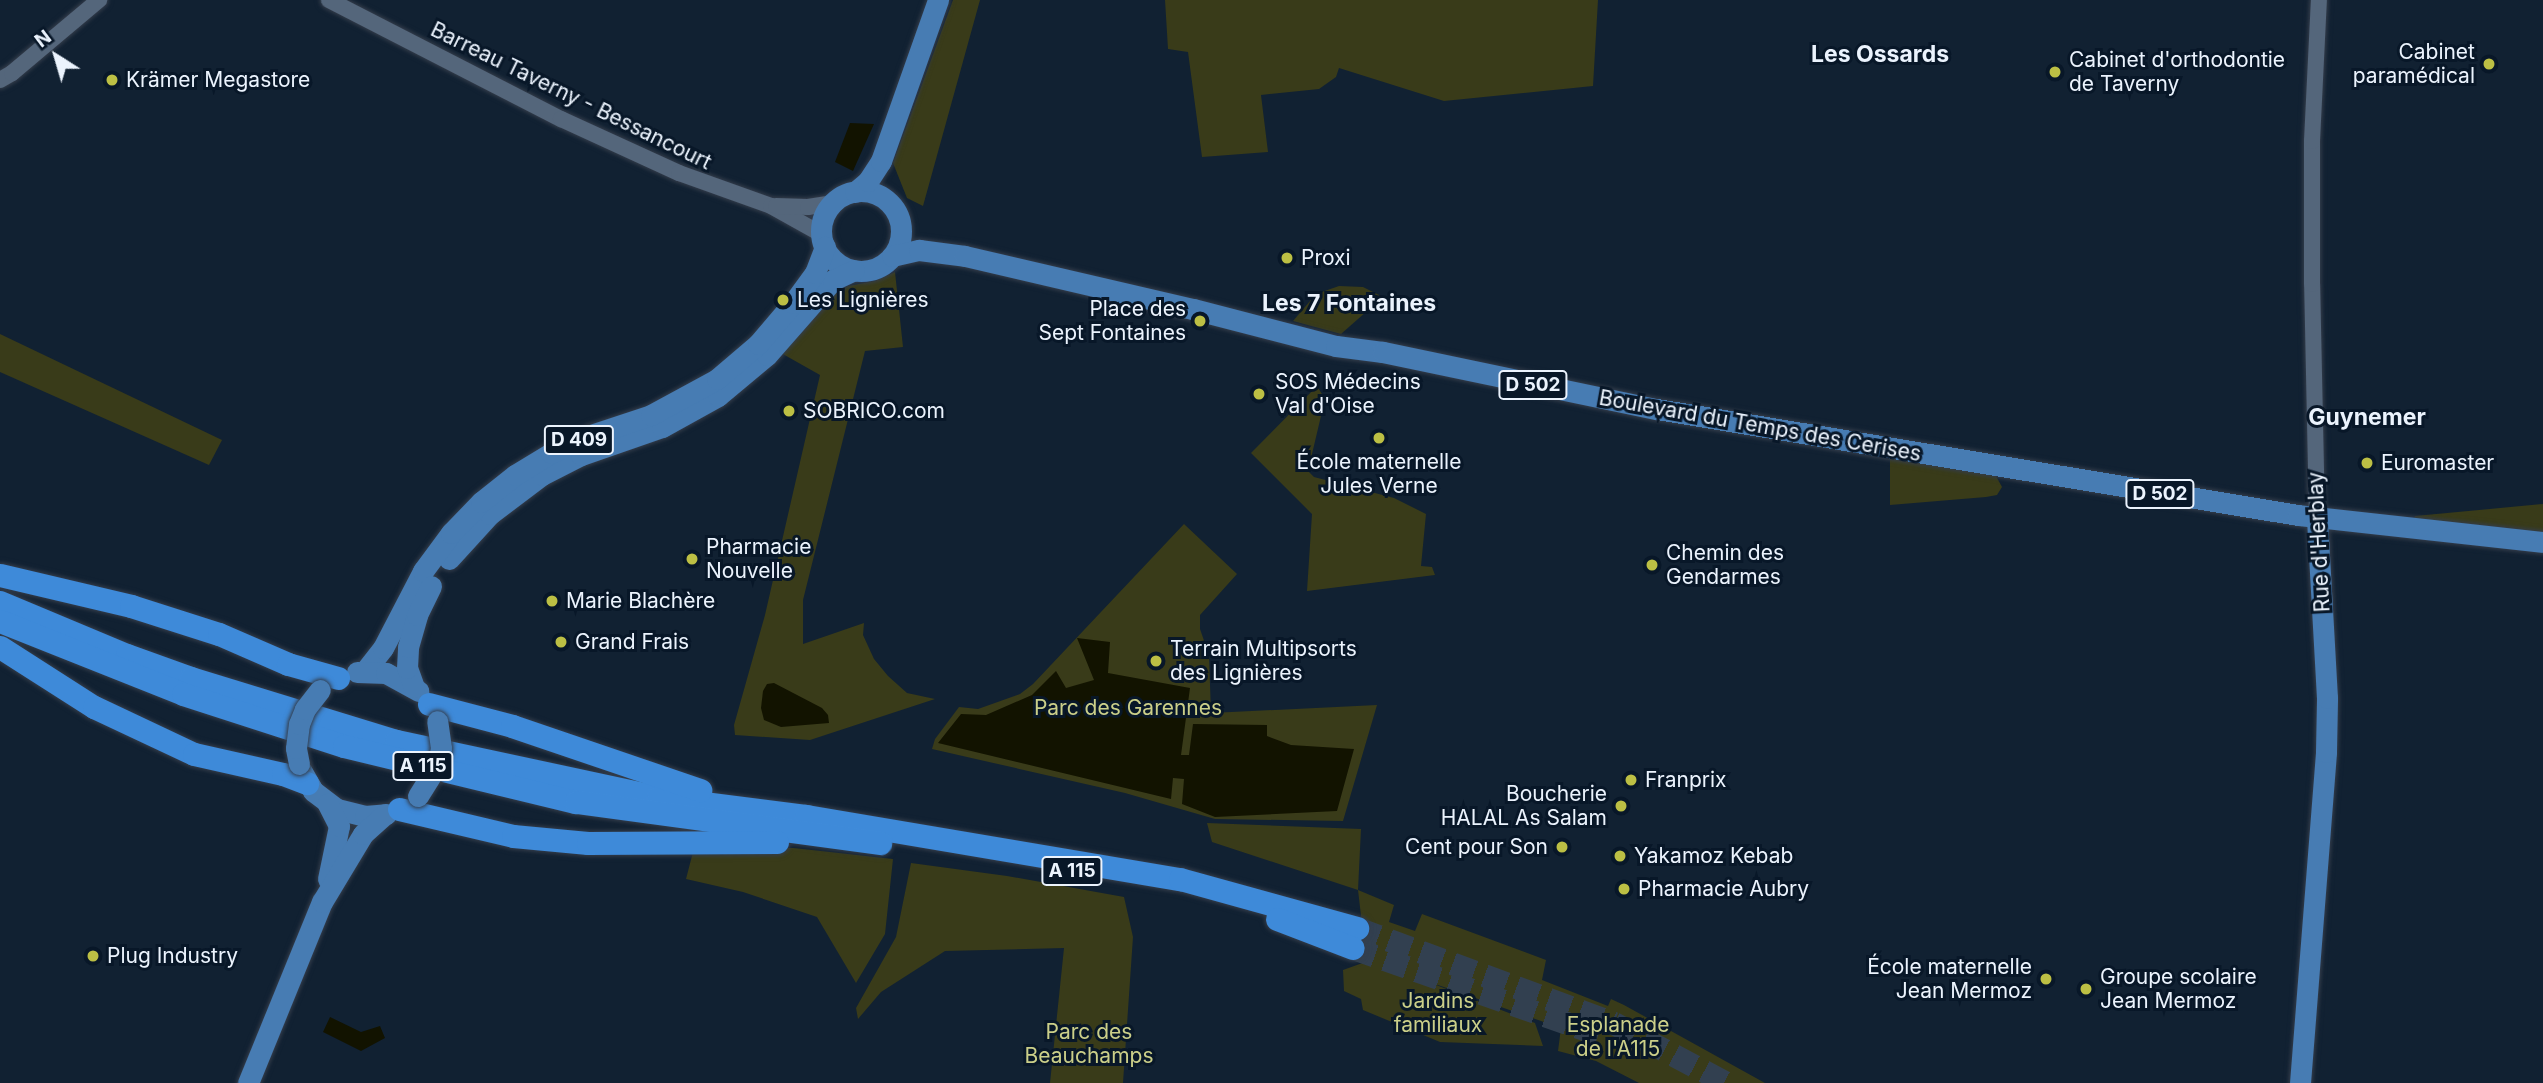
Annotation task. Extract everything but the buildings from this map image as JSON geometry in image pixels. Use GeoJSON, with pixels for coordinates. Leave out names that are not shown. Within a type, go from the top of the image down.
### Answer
{"type":"FeatureCollection","features":[{"type":"Feature","properties":{"kind":"highway"},"geometry":{"type":"LineString","coordinates":[[0,575],[131,606],[219,634],[329,684]]}},
{"type":"Feature","properties":{"kind":"highway","name":"A 115"},"geometry":{"type":"LineString","coordinates":[[0,602],[127,655],[191,678],[396,741],[658,797],[806,816],[1180,879],[1355,938],[1173,892],[1070,870],[576,802],[356,750],[183,694],[0,621]]}},
{"type":"Feature","properties":{"kind":"highway"},"geometry":{"type":"LineString","coordinates":[[0,647],[94,707],[194,754],[283,774],[303,774]]}},
{"type":"Feature","properties":{"kind":"highway"},"geometry":{"type":"LineString","coordinates":[[433,713],[512,726],[690,789],[771,802],[806,816]]}},
{"type":"Feature","properties":{"kind":"highway"},"geometry":{"type":"LineString","coordinates":[[401,806],[513,836],[588,843],[865,841]]}},
{"type":"Feature","properties":{"kind":"main road"},"geometry":{"type":"LineString","coordinates":[[893,131],[884,178],[889,203],[900,224],[899,241],[892,256],[875,269],[854,270],[836,262],[823,241],[825,215],[834,203],[855,192],[872,177],[893,131],[938,0]]}},
{"type":"Feature","properties":{"kind":"main road"},"geometry":{"type":"LineString","coordinates":[[855,192],[873,194],[889,203]]}},
{"type":"Feature","properties":{"kind":"main road","name":"Boulevard du Temps des Cerises"},"geometry":{"type":"LineString","coordinates":[[900,224],[924,241],[965,256]]}},
{"type":"Feature","properties":{"kind":"main road","name":"D 409"},"geometry":{"type":"LineString","coordinates":[[365,671],[383,648],[427,565],[481,502],[506,481],[551,453],[661,411],[717,379],[750,351],[793,303],[815,273],[823,241]]}},
{"type":"Feature","properties":{"kind":"main road","name":"Boulevard du Temps des Cerises"},"geometry":{"type":"LineString","coordinates":[[892,256],[919,250],[965,256],[1194,309],[1254,318],[1359,342],[1383,352],[1562,392],[1931,456],[2007,465],[2073,480],[2317,510],[2543,542]]}},
{"type":"Feature","properties":{"kind":"main road","name":"D 409"},"geometry":{"type":"LineString","coordinates":[[414,687],[407,658],[416,615],[443,568],[482,521],[516,493],[560,464],[662,427],[718,396],[767,355],[833,280],[854,270]]}},
{"type":"Feature","properties":{"kind":"main road","name":"Rue d'Herblay"},"geometry":{"type":"LineString","coordinates":[[2300,1083],[2326,752],[2327,698],[2317,510]]}},
{"type":"Feature","properties":{"kind":"main road"},"geometry":{"type":"LineString","coordinates":[[248,1083],[322,902],[339,831],[338,820],[328,804],[303,774],[296,748],[299,724],[309,702],[329,684],[365,671],[396,676],[414,687],[433,713],[441,748],[437,766],[401,806],[363,834],[322,902]]}},
{"type":"Feature","properties":{"kind":"main road"},"geometry":{"type":"LineString","coordinates":[[328,804],[355,815],[401,806]]}},
{"type":"Feature","properties":{"kind":"street"},"geometry":{"type":"LineString","coordinates":[[0,80],[99,0]]}},
{"type":"Feature","properties":{"kind":"street","name":"Barreau Taverny - Bessancourt"},"geometry":{"type":"LineString","coordinates":[[329,0],[630,151],[721,190],[771,206]]}},
{"type":"Feature","properties":{"kind":"street","name":"Rue d'Herblay"},"geometry":{"type":"LineString","coordinates":[[2317,510],[2312,141],[2319,0]]}},
{"type":"Feature","properties":{"kind":"street"},"geometry":{"type":"LineString","coordinates":[[771,206],[808,207],[834,203]]}},
{"type":"Feature","properties":{"kind":"street"},"geometry":{"type":"LineString","coordinates":[[771,206],[823,241]]}},
{"type":"Feature","properties":{"kind":"green space"},"geometry":{"type":"Polygon","coordinates":[[[953,0],[980,0],[923,206],[907,198],[893,163],[953,0]]]}},
{"type":"Feature","properties":{"kind":"green space"},"geometry":{"type":"Polygon","coordinates":[[[1165,0],[1598,0],[1593,86],[1444,101],[1339,68],[1336,77],[1319,89],[1261,95],[1268,152],[1202,157],[1188,52],[1168,49],[1165,0]]]}},
{"type":"Feature","properties":{"kind":"green space"},"geometry":{"type":"Polygon","coordinates":[[[895,272],[903,347],[865,351],[803,600],[803,644],[864,623],[863,635],[874,659],[888,676],[907,693],[935,699],[810,740],[735,735],[734,725],[765,615],[820,375],[781,353],[833,295],[848,286],[875,281],[895,272]]]}},
{"type":"Feature","properties":{"kind":"green space"},"geometry":{"type":"Polygon","coordinates":[[[1339,286],[1363,287],[1383,297],[1341,334],[1293,321],[1316,294],[1339,286]]]}},
{"type":"Feature","properties":{"kind":"green space"},"geometry":{"type":"Polygon","coordinates":[[[0,334],[222,440],[209,465],[0,372],[0,334]]]}},
{"type":"Feature","properties":{"kind":"green space"},"geometry":{"type":"Polygon","coordinates":[[[1317,386],[1325,399],[1308,471],[1314,477],[1394,498],[1426,514],[1421,566],[1432,567],[1435,575],[1307,591],[1312,514],[1251,453],[1317,386]]]}},
{"type":"Feature","properties":{"kind":"green space"},"geometry":{"type":"Polygon","coordinates":[[[1890,458],[1996,476],[2002,487],[1997,495],[1986,497],[1890,505],[1890,458]]]}},
{"type":"Feature","properties":{"kind":"green space"},"geometry":{"type":"Polygon","coordinates":[[[2543,504],[2543,535],[2413,522],[2415,516],[2543,504]]]}},
{"type":"Feature","properties":{"kind":"green space","name":"Parc des Garennes"},"geometry":{"type":"Polygon","coordinates":[[[1184,524],[1237,574],[1200,615],[1200,629],[1209,655],[1211,713],[1377,705],[1343,821],[1215,819],[1125,793],[932,749],[935,739],[959,707],[978,709],[1020,694],[1033,684],[1184,524]]]}},
{"type":"Feature","properties":{"kind":"green space"},"geometry":{"type":"Polygon","coordinates":[[[1207,823],[1361,829],[1358,890],[1212,842],[1207,823]]]}},
{"type":"Feature","properties":{"kind":"green space"},"geometry":{"type":"Polygon","coordinates":[[[694,848],[794,848],[893,859],[885,934],[856,983],[817,917],[743,892],[686,879],[694,848]]]}},
{"type":"Feature","properties":{"kind":"green space","name":"Parc des Beauchamps"},"geometry":{"type":"Polygon","coordinates":[[[911,863],[1007,876],[1124,897],[1133,937],[1123,1083],[1050,1083],[1064,948],[945,951],[881,992],[858,1019],[856,1008],[896,937],[911,863]]]}},
{"type":"Feature","properties":{"kind":"green space","name":"Esplanade de l'A115"},"geometry":{"type":"Polygon","coordinates":[[[1358,890],[1394,905],[1389,922],[1415,931],[1422,914],[1546,960],[1542,980],[1608,1006],[1611,999],[1624,1005],[1765,1083],[1639,1083],[1596,1061],[1558,1051],[1561,1028],[1418,978],[1535,1023],[1543,1046],[1440,1042],[1363,1010],[1361,999],[1344,991],[1343,970],[1368,961],[1350,955],[1362,924],[1358,890]]]}},
{"type":"Feature","properties":{"kind":"shaded area"},"geometry":{"type":"Polygon","coordinates":[[[850,123],[874,124],[853,171],[835,162],[850,123]]]}},
{"type":"Feature","properties":{"kind":"shaded area"},"geometry":{"type":"Polygon","coordinates":[[[1077,638],[1110,642],[1108,673],[1190,688],[1181,755],[1189,755],[1193,724],[1267,725],[1267,736],[1291,745],[1354,749],[1337,811],[1215,817],[1182,804],[1184,779],[1173,778],[1171,799],[938,743],[961,714],[986,715],[1032,695],[1056,671],[1066,688],[1094,680],[1077,638]]]}},
{"type":"Feature","properties":{"kind":"shaded area"},"geometry":{"type":"Polygon","coordinates":[[[774,683],[822,708],[828,715],[829,723],[781,727],[764,720],[761,708],[763,691],[767,684],[774,683]]]}},
{"type":"Feature","properties":{"kind":"shaded area"},"geometry":{"type":"Polygon","coordinates":[[[330,1017],[361,1032],[380,1026],[385,1038],[361,1051],[323,1032],[330,1017]]]}},
{"type":"Feature","properties":{"kind":"tunnel"},"geometry":{"type":"LineString","coordinates":[[1357,928],[1614,1023],[1727,1083]]}},
{"type":"Feature","properties":{"kind":"tunnel"},"geometry":{"type":"LineString","coordinates":[[1353,948],[1598,1034]]}},
{"type":"Feature","properties":{"kind":"place","name":"Cabinet paramédical"},"geometry":{"type":"Point","coordinates":[2489,64]}},
{"type":"Feature","properties":{"kind":"place","name":"Cabinet d'orthodontie de Taverny"},"geometry":{"type":"Point","coordinates":[2055,72]}},
{"type":"Feature","properties":{"kind":"place","name":"Krämer Megastore"},"geometry":{"type":"Point","coordinates":[112,80]}},
{"type":"Feature","properties":{"kind":"place","name":"Proxi"},"geometry":{"type":"Point","coordinates":[1287,258]}},
{"type":"Feature","properties":{"kind":"place","name":"Les Lignières"},"geometry":{"type":"Point","coordinates":[783,300]}},
{"type":"Feature","properties":{"kind":"place","name":"Place des Sept Fontaines"},"geometry":{"type":"Point","coordinates":[1200,321]}},
{"type":"Feature","properties":{"kind":"place","name":"SOS Médecins Val d'Oise"},"geometry":{"type":"Point","coordinates":[1259,394]}},
{"type":"Feature","properties":{"kind":"place","name":"SOBRICO.com"},"geometry":{"type":"Point","coordinates":[789,411]}},
{"type":"Feature","properties":{"kind":"place","name":"École maternelle Jules Verne"},"geometry":{"type":"Point","coordinates":[1379,438]}},
{"type":"Feature","properties":{"kind":"place","name":"Euromaster"},"geometry":{"type":"Point","coordinates":[2367,463]}},
{"type":"Feature","properties":{"kind":"place","name":"Pharmacie Nouvelle"},"geometry":{"type":"Point","coordinates":[692,559]}},
{"type":"Feature","properties":{"kind":"place","name":"Chemin des Gendarmes"},"geometry":{"type":"Point","coordinates":[1652,565]}},
{"type":"Feature","properties":{"kind":"place","name":"Marie Blachère"},"geometry":{"type":"Point","coordinates":[552,601]}},
{"type":"Feature","properties":{"kind":"place","name":"Grand Frais"},"geometry":{"type":"Point","coordinates":[561,642]}},
{"type":"Feature","properties":{"kind":"place","name":"Terrain Multipsorts des Lignières"},"geometry":{"type":"Point","coordinates":[1156,661]}},
{"type":"Feature","properties":{"kind":"place","name":"Franprix"},"geometry":{"type":"Point","coordinates":[1631,780]}},
{"type":"Feature","properties":{"kind":"place","name":"Boucherie HALAL As Salam"},"geometry":{"type":"Point","coordinates":[1621,806]}},
{"type":"Feature","properties":{"kind":"place","name":"Cent pour Son"},"geometry":{"type":"Point","coordinates":[1562,847]}},
{"type":"Feature","properties":{"kind":"place","name":"Yakamoz Kebab"},"geometry":{"type":"Point","coordinates":[1620,856]}},
{"type":"Feature","properties":{"kind":"place","name":"Pharmacie Aubry"},"geometry":{"type":"Point","coordinates":[1624,889]}},
{"type":"Feature","properties":{"kind":"place","name":"Plug Industry"},"geometry":{"type":"Point","coordinates":[93,956]}},
{"type":"Feature","properties":{"kind":"place","name":"École maternelle Jean Mermoz"},"geometry":{"type":"Point","coordinates":[2046,979]}},
{"type":"Feature","properties":{"kind":"place","name":"Groupe scolaire Jean Mermoz"},"geometry":{"type":"Point","coordinates":[2086,989]}},
{"type":"Feature","properties":{"kind":"district","name":"Les Ossards"},"geometry":{"type":"Point","coordinates":[1880,54]}},
{"type":"Feature","properties":{"kind":"district","name":"Les 7 Fontaines"},"geometry":{"type":"Point","coordinates":[1349,303]}},
{"type":"Feature","properties":{"kind":"district","name":"Guynemer"},"geometry":{"type":"Point","coordinates":[2367,417]}},
{"type":"Feature","properties":{"kind":"park label","name":"Jardins familiaux"},"geometry":{"type":"Point","coordinates":[1438,1013]}}]}
